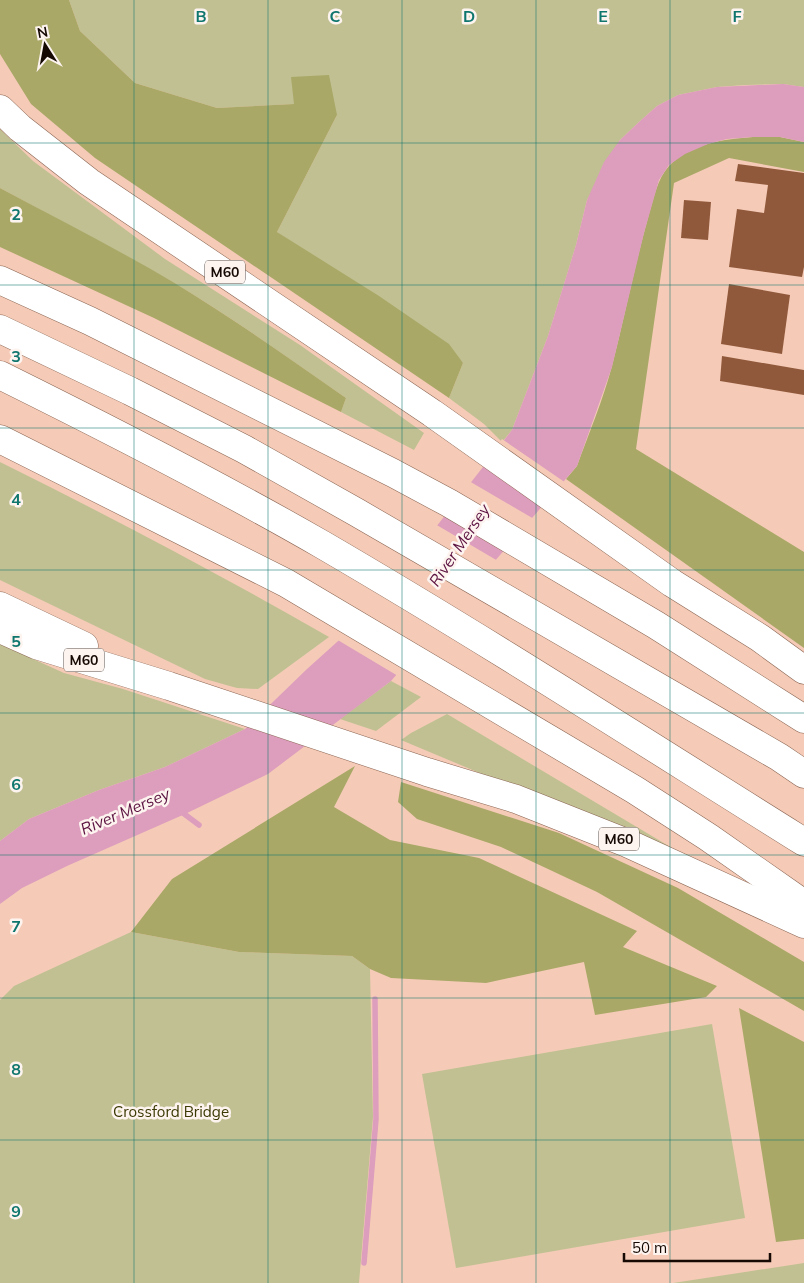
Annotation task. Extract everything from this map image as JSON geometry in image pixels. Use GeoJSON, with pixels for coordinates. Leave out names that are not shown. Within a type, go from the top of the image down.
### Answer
{"type":"FeatureCollection","features":[{"type":"Feature","properties":{"kind":"highway","name":"M60"},"geometry":{"type":"LineString","coordinates":[[0,95],[20,128]]}},
{"type":"Feature","properties":{"kind":"highway","name":"M60"},"geometry":{"type":"LineString","coordinates":[[0,109],[20,128],[89,182],[432,413],[672,583],[760,638],[804,670]]}},
{"type":"Feature","properties":{"kind":"highway"},"geometry":{"type":"LineString","coordinates":[[0,280],[90,320],[450,503],[656,625],[804,719]]}},
{"type":"Feature","properties":{"kind":"highway"},"geometry":{"type":"LineString","coordinates":[[0,329],[130,391],[244,449],[356,512],[804,774]]}},
{"type":"Feature","properties":{"kind":"highway"},"geometry":{"type":"LineString","coordinates":[[0,375],[219,487],[323,545],[804,842]]}},
{"type":"Feature","properties":{"kind":"highway"},"geometry":{"type":"LineString","coordinates":[[0,439],[286,583],[635,790],[708,837],[804,904]]}},
{"type":"Feature","properties":{"kind":"highway","name":"M60"},"geometry":{"type":"LineString","coordinates":[[672,583],[756,653],[804,688]]}},
{"type":"Feature","properties":{"kind":"highway","name":"M60"},"geometry":{"type":"LineString","coordinates":[[0,606],[169,686],[197,697],[427,772],[516,799],[627,842],[804,924]]}},
{"type":"Feature","properties":{"kind":"highway","name":"M60"},"geometry":{"type":"LineString","coordinates":[[0,629],[36,645],[169,686]]}},
{"type":"Feature","properties":{"kind":"green space"},"geometry":{"type":"Polygon","coordinates":[[[69,0],[804,0],[804,87],[783,84],[745,85],[717,87],[678,95],[657,106],[620,140],[587,200],[576,245],[548,336],[512,430],[502,442],[484,424],[449,398],[463,363],[277,232],[337,115],[294,104],[217,108],[135,83],[80,31],[69,0]]]}},
{"type":"Feature","properties":{"kind":"green space"},"geometry":{"type":"Polygon","coordinates":[[[0,129],[33,161],[165,259],[300,345],[424,433],[414,450],[341,412],[346,398],[194,295],[129,257],[0,188],[0,129]]]}},
{"type":"Feature","properties":{"kind":"green space"},"geometry":{"type":"Polygon","coordinates":[[[0,462],[166,547],[329,637],[258,689],[237,688],[205,679],[0,580],[0,462]]]}},
{"type":"Feature","properties":{"kind":"green space"},"geometry":{"type":"Polygon","coordinates":[[[0,644],[64,673],[123,689],[245,729],[165,767],[99,790],[29,819],[0,841],[0,644]]]}},
{"type":"Feature","properties":{"kind":"green space"},"geometry":{"type":"Polygon","coordinates":[[[391,681],[421,697],[376,731],[340,719],[391,681]]]}},
{"type":"Feature","properties":{"kind":"green space"},"geometry":{"type":"Polygon","coordinates":[[[447,714],[704,867],[401,740],[447,714]]]}},
{"type":"Feature","properties":{"kind":"green space","name":"Crossford Bridge"},"geometry":{"type":"Polygon","coordinates":[[[131,932],[239,952],[352,956],[370,969],[373,1117],[359,1283],[0,1283],[0,1000],[14,986],[131,932]]]}},
{"type":"Feature","properties":{"kind":"green space"},"geometry":{"type":"Polygon","coordinates":[[[712,1024],[745,1218],[456,1268],[422,1074],[712,1024]]]}},
{"type":"Feature","properties":{"kind":"green space"},"geometry":{"type":"Polygon","coordinates":[[[804,1263],[804,1283],[673,1283],[804,1263]]]}},
{"type":"Feature","properties":{"kind":"shaded area"},"geometry":{"type":"Polygon","coordinates":[[[0,0],[69,0],[80,31],[135,83],[217,108],[294,104],[291,77],[329,75],[337,115],[277,232],[379,296],[449,344],[463,363],[449,398],[95,158],[31,104],[0,54],[0,0]]]}},
{"type":"Feature","properties":{"kind":"shaded area"},"geometry":{"type":"Polygon","coordinates":[[[780,137],[804,142],[804,172],[729,158],[674,183],[636,449],[804,552],[804,648],[566,479],[577,466],[596,416],[612,366],[654,195],[665,171],[677,158],[697,147],[731,139],[780,137]]]}},
{"type":"Feature","properties":{"kind":"shaded area"},"geometry":{"type":"Polygon","coordinates":[[[0,188],[173,282],[217,310],[346,398],[341,412],[154,318],[0,247],[0,188]]]}},
{"type":"Feature","properties":{"kind":"shaded area"},"geometry":{"type":"Polygon","coordinates":[[[355,766],[334,807],[390,840],[479,858],[637,931],[623,947],[717,986],[706,997],[595,1015],[584,962],[486,983],[391,978],[370,969],[352,956],[239,952],[131,932],[172,879],[355,766]]]}},
{"type":"Feature","properties":{"kind":"shaded area"},"geometry":{"type":"Polygon","coordinates":[[[401,782],[559,833],[678,888],[804,962],[804,1011],[597,892],[501,847],[417,819],[398,802],[401,782]]]}},
{"type":"Feature","properties":{"kind":"shaded area"},"geometry":{"type":"Polygon","coordinates":[[[739,1008],[804,1042],[804,1239],[776,1242],[739,1008]]]}},
{"type":"Feature","properties":{"kind":"water","name":"River Mersey"},"geometry":{"type":"Polygon","coordinates":[[[783,84],[804,87],[804,142],[780,137],[727,139],[708,144],[685,154],[669,165],[659,180],[644,233],[612,367],[577,466],[391,681],[268,774],[185,814],[67,866],[22,888],[0,904],[0,841],[29,819],[99,790],[165,767],[245,729],[307,669],[367,615],[512,430],[548,336],[576,245],[587,200],[604,162],[620,140],[657,106],[678,95],[717,87],[783,84]]]}},
{"type":"Feature","properties":{"kind":"pier"},"geometry":{"type":"Polygon","coordinates":[[[502,439],[566,483],[544,508],[482,465],[502,439]]]}},
{"type":"Feature","properties":{"kind":"pier"},"geometry":{"type":"Polygon","coordinates":[[[469,481],[534,519],[508,550],[443,514],[469,481]]]}},
{"type":"Feature","properties":{"kind":"pier"},"geometry":{"type":"Polygon","coordinates":[[[435,524],[498,561],[398,676],[336,639],[365,613],[435,524]]]}},
{"type":"Feature","properties":{"kind":"building"},"geometry":{"type":"Polygon","coordinates":[[[738,164],[804,173],[804,267],[802,277],[729,267],[737,209],[764,213],[768,185],[735,181],[738,164]]]}},
{"type":"Feature","properties":{"kind":"building"},"geometry":{"type":"Polygon","coordinates":[[[684,200],[711,202],[708,240],[681,238],[684,200]]]}},
{"type":"Feature","properties":{"kind":"building"},"geometry":{"type":"Polygon","coordinates":[[[729,284],[790,295],[782,354],[721,344],[729,284]]]}},
{"type":"Feature","properties":{"kind":"building"},"geometry":{"type":"Polygon","coordinates":[[[722,356],[804,370],[804,395],[720,381],[722,356]]]}},
{"type":"Feature","properties":{"kind":"waterway"},"geometry":{"type":"LineString","coordinates":[[179,810],[199,825]]}},
{"type":"Feature","properties":{"kind":"waterway"},"geometry":{"type":"LineString","coordinates":[[364,1263],[376,1119],[375,999]]}}]}
